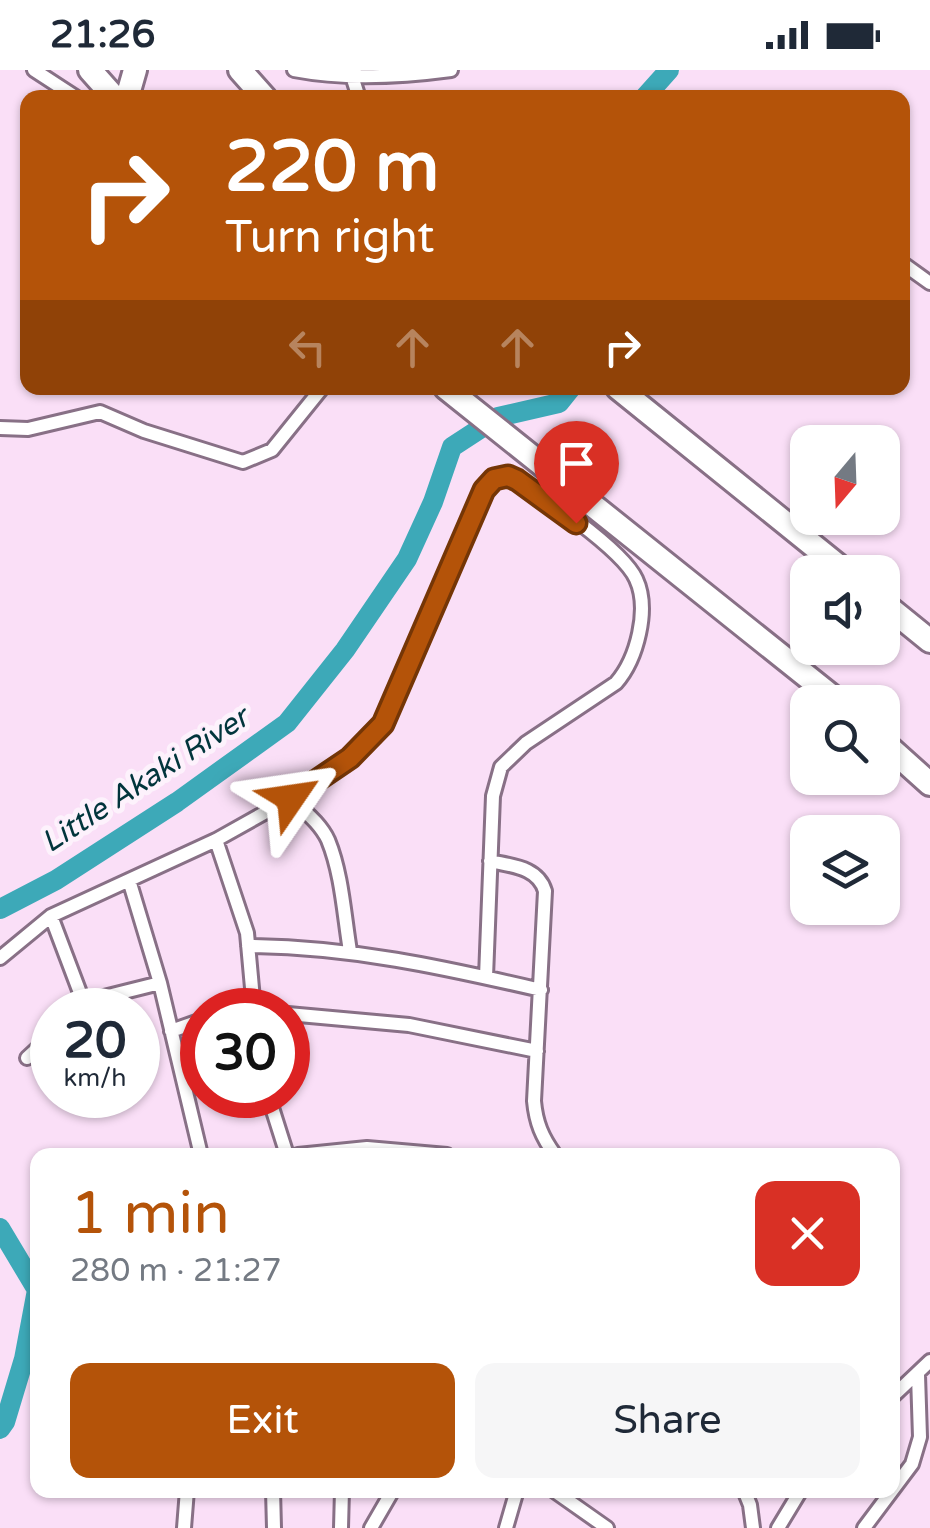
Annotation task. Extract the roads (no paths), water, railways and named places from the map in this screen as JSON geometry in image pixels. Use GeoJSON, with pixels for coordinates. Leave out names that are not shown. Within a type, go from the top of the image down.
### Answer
{"type":"FeatureCollection","features":[{"type":"Feature","properties":{"kind":"highway"},"geometry":{"type":"LineString","coordinates":[[240,70],[258,90]]}},
{"type":"Feature","properties":{"kind":"highway"},"geometry":{"type":"LineString","coordinates":[[455,395],[817,685]]}},
{"type":"Feature","properties":{"kind":"highway"},"geometry":{"type":"LineString","coordinates":[[627,395],[825,555]]}},
{"type":"Feature","properties":{"kind":"highway"},"geometry":{"type":"LineString","coordinates":[[900,617],[930,641]]}},
{"type":"Feature","properties":{"kind":"highway"},"geometry":{"type":"LineString","coordinates":[[900,758],[930,784]]}},
{"type":"Feature","properties":{"kind":"street"},"geometry":{"type":"LineString","coordinates":[[34,70],[64,90]]}},
{"type":"Feature","properties":{"kind":"street"},"geometry":{"type":"LineString","coordinates":[[294,70],[327,76],[409,76],[451,70]]}},
{"type":"Feature","properties":{"kind":"street"},"geometry":{"type":"LineString","coordinates":[[0,428],[28,429],[100,412],[144,431],[243,462],[272,450],[316,395]]}},
{"type":"Feature","properties":{"kind":"street"},"geometry":{"type":"LineString","coordinates":[[0,958],[52,916],[216,840],[291,798],[366,745],[383,724],[484,490],[494,479],[508,476],[552,502],[626,564],[636,578],[641,596],[632,660],[626,672],[616,683],[526,743],[501,767],[493,796],[486,977]]}},
{"type":"Feature","properties":{"kind":"street"},"geometry":{"type":"LineString","coordinates":[[291,798],[327,839],[337,872],[350,951]]}},
{"type":"Feature","properties":{"kind":"street"},"geometry":{"type":"LineString","coordinates":[[216,840],[247,933],[251,988]]}},
{"type":"Feature","properties":{"kind":"street"},"geometry":{"type":"LineString","coordinates":[[490,860],[523,868],[542,880],[546,912],[535,1118],[550,1148]]}},
{"type":"Feature","properties":{"kind":"street"},"geometry":{"type":"LineString","coordinates":[[130,880],[160,983],[199,1148]]}},
{"type":"Feature","properties":{"kind":"street"},"geometry":{"type":"LineString","coordinates":[[52,916],[75,988]]}},
{"type":"Feature","properties":{"kind":"street"},"geometry":{"type":"LineString","coordinates":[[248,946],[350,951],[541,990]]}},
{"type":"Feature","properties":{"kind":"street"},"geometry":{"type":"LineString","coordinates":[[140,988],[160,983]]}},
{"type":"Feature","properties":{"kind":"street"},"geometry":{"type":"LineString","coordinates":[[310,1016],[409,1026],[537,1052]]}},
{"type":"Feature","properties":{"kind":"street"},"geometry":{"type":"LineString","coordinates":[[171,1031],[180,1028]]}},
{"type":"Feature","properties":{"kind":"street"},"geometry":{"type":"LineString","coordinates":[[27,1058],[30,1055]]}},
{"type":"Feature","properties":{"kind":"street"},"geometry":{"type":"LineString","coordinates":[[276,1118],[286,1148]]}},
{"type":"Feature","properties":{"kind":"street"},"geometry":{"type":"LineString","coordinates":[[900,1390],[930,1362]]}},
{"type":"Feature","properties":{"kind":"street"},"geometry":{"type":"LineString","coordinates":[[900,1480],[912,1464],[920,1437],[918,1375]]}},
{"type":"Feature","properties":{"kind":"street"},"geometry":{"type":"LineString","coordinates":[[184,1528],[186,1498]]}},
{"type":"Feature","properties":{"kind":"street"},"geometry":{"type":"LineString","coordinates":[[274,1498],[274,1528]]}},
{"type":"Feature","properties":{"kind":"street"},"geometry":{"type":"LineString","coordinates":[[341,1528],[342,1498]]}},
{"type":"Feature","properties":{"kind":"street"},"geometry":{"type":"LineString","coordinates":[[371,1528],[388,1498]]}},
{"type":"Feature","properties":{"kind":"street"},"geometry":{"type":"LineString","coordinates":[[506,1528],[515,1498]]}},
{"type":"Feature","properties":{"kind":"street"},"geometry":{"type":"LineString","coordinates":[[564,1498],[607,1528]]}},
{"type":"Feature","properties":{"kind":"street"},"geometry":{"type":"LineString","coordinates":[[747,1498],[752,1528]]}},
{"type":"Feature","properties":{"kind":"street"},"geometry":{"type":"LineString","coordinates":[[778,1528],[796,1498]]}},
{"type":"Feature","properties":{"kind":"street"},"geometry":{"type":"LineString","coordinates":[[864,1528],[886,1498]]}},
{"type":"Feature","properties":{"kind":"waterway","name":"Little Akaki River"},"geometry":{"type":"LineString","coordinates":[[651,90],[669,70]]}},
{"type":"Feature","properties":{"kind":"waterway","name":"Little Akaki River"},"geometry":{"type":"LineString","coordinates":[[0,909],[56,880],[177,802],[287,723],[345,650],[407,559],[452,447],[498,417],[559,403],[565,395]]}},
{"type":"Feature","properties":{"kind":"waterway","name":"Little Akaki River"},"geometry":{"type":"LineString","coordinates":[[0,1228],[30,1278]]}},
{"type":"Feature","properties":{"kind":"waterway","name":"Little Akaki River"},"geometry":{"type":"LineString","coordinates":[[0,1429],[24,1359],[30,1327]]}}]}
